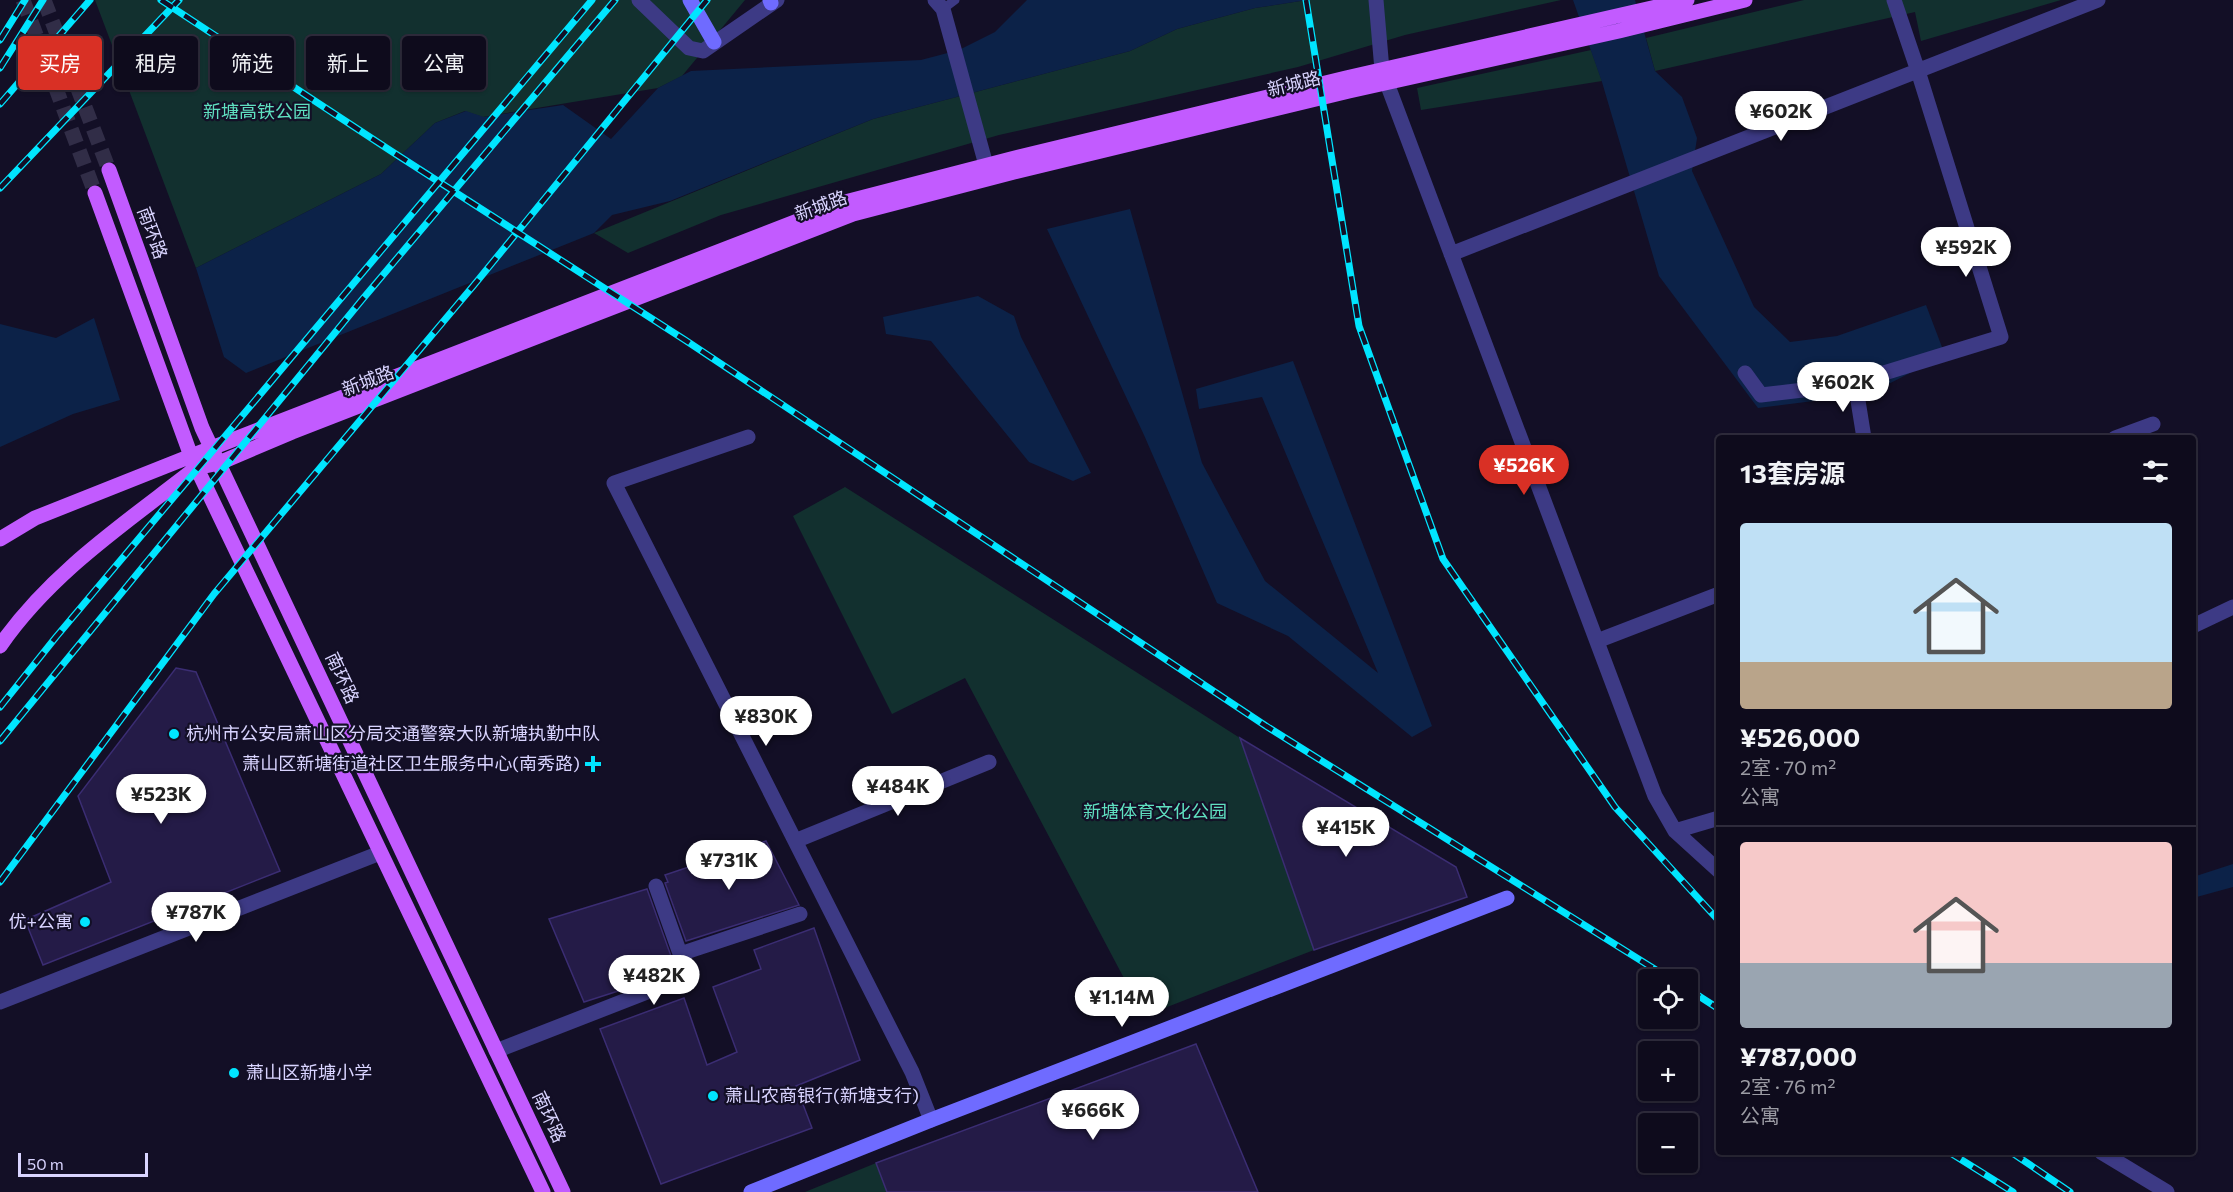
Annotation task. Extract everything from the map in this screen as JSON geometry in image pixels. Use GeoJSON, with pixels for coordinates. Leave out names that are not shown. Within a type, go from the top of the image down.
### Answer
{"type":"FeatureCollection","features":[{"type":"Feature","properties":{"kind":"main road","name":"新城路"},"geometry":{"type":"LineString","coordinates":[[0,539],[35,518],[194,462],[219,463],[348,410],[853,214],[1688,0]]}},
{"type":"Feature","properties":{"kind":"main road","name":"新城路"},"geometry":{"type":"LineString","coordinates":[[0,646],[42,594],[84,555],[212,448],[849,201],[986,165],[1385,76],[1619,31],[1745,0]]}},
{"type":"Feature","properties":{"kind":"main road","name":"南环路"},"geometry":{"type":"LineString","coordinates":[[109,170],[202,428],[563,1192]]}},
{"type":"Feature","properties":{"kind":"main road","name":"南环路"},"geometry":{"type":"LineString","coordinates":[[95,193],[194,462],[543,1192]]}},
{"type":"Feature","properties":{"kind":"street"},"geometry":{"type":"LineString","coordinates":[[639,0],[689,48],[703,51],[773,1]]}},
{"type":"Feature","properties":{"kind":"street"},"geometry":{"type":"LineString","coordinates":[[690,0],[714,42]]}},
{"type":"Feature","properties":{"kind":"street"},"geometry":{"type":"LineString","coordinates":[[1376,0],[1385,76],[1655,796],[1675,831],[1716,868]]}},
{"type":"Feature","properties":{"kind":"street"},"geometry":{"type":"LineString","coordinates":[[1745,373],[1761,395],[1845,385],[2001,337],[1894,0]]}},
{"type":"Feature","properties":{"kind":"street"},"geometry":{"type":"LineString","coordinates":[[1451,254],[2098,0]]}},
{"type":"Feature","properties":{"kind":"street"},"geometry":{"type":"LineString","coordinates":[[944,3],[951,40],[986,165]]}},
{"type":"Feature","properties":{"kind":"street"},"geometry":{"type":"LineString","coordinates":[[1854,382],[1863,435]]}},
{"type":"Feature","properties":{"kind":"street"},"geometry":{"type":"LineString","coordinates":[[2123,435],[2153,424]]}},
{"type":"Feature","properties":{"kind":"street"},"geometry":{"type":"LineString","coordinates":[[748,437],[614,483],[912,1072],[931,1120]]}},
{"type":"Feature","properties":{"kind":"street"},"geometry":{"type":"LineString","coordinates":[[1597,641],[1716,595]]}},
{"type":"Feature","properties":{"kind":"street"},"geometry":{"type":"LineString","coordinates":[[2196,625],[2233,608]]}},
{"type":"Feature","properties":{"kind":"street"},"geometry":{"type":"LineString","coordinates":[[795,841],[989,762]]}},
{"type":"Feature","properties":{"kind":"street"},"geometry":{"type":"LineString","coordinates":[[1675,831],[1716,819]]}},
{"type":"Feature","properties":{"kind":"street"},"geometry":{"type":"LineString","coordinates":[[0,1002],[380,852]]}},
{"type":"Feature","properties":{"kind":"street"},"geometry":{"type":"LineString","coordinates":[[496,1050],[688,976],[656,886]]}},
{"type":"Feature","properties":{"kind":"street"},"geometry":{"type":"LineString","coordinates":[[751,1192],[931,1120],[1507,898]]}},
{"type":"Feature","properties":{"kind":"street"},"geometry":{"type":"LineString","coordinates":[[680,954],[800,914]]}},
{"type":"Feature","properties":{"kind":"street"},"geometry":{"type":"LineString","coordinates":[[2106,1155],[2167,1192]]}},
{"type":"Feature","properties":{"kind":"green space","name":"新塘高铁公园"},"geometry":{"type":"Polygon","coordinates":[[[95,0],[745,0],[682,76],[658,88],[483,117],[465,111],[435,123],[381,174],[196,268],[129,90],[198,90],[198,36],[114,36],[114,50],[95,0]]]}},
{"type":"Feature","properties":{"kind":"green space"},"geometry":{"type":"Polygon","coordinates":[[[1307,0],[1561,0],[1405,35],[1298,67],[999,135],[721,215],[628,253],[594,233],[873,119],[1130,51],[1177,29],[1255,8],[1307,0]]]}},
{"type":"Feature","properties":{"kind":"green space"},"geometry":{"type":"Polygon","coordinates":[[[1804,0],[2061,0],[1921,41],[1915,12],[1655,71],[1646,38],[1804,0]]]}},
{"type":"Feature","properties":{"kind":"green space"},"geometry":{"type":"Polygon","coordinates":[[[1591,50],[1602,81],[1421,110],[1417,88],[1591,50]]]}},
{"type":"Feature","properties":{"kind":"green space","name":"新塘体育文化公园"},"geometry":{"type":"Polygon","coordinates":[[[845,487],[1240,738],[1314,950],[1144,1016],[965,678],[892,714],[793,516],[845,487]]]}},
{"type":"Feature","properties":{"kind":"green space"},"geometry":{"type":"Polygon","coordinates":[[[876,1163],[887,1192],[805,1192],[876,1163]]]}},
{"type":"Feature","properties":{"kind":"water"},"geometry":{"type":"Polygon","coordinates":[[[1027,0],[1307,0],[1255,8],[1177,29],[1130,51],[873,119],[670,201],[612,215],[594,233],[246,373],[224,357],[196,268],[381,174],[435,123],[466,111],[484,117],[563,105],[611,139],[658,88],[691,71],[921,60],[959,50],[995,32],[1027,0]]]}},
{"type":"Feature","properties":{"kind":"water"},"geometry":{"type":"Polygon","coordinates":[[[1573,0],[1635,0],[1655,71],[1682,97],[1697,138],[1692,171],[1754,307],[1790,342],[1837,336],[1926,305],[1945,355],[1869,394],[1758,408],[1659,276],[1602,82],[1573,0]]]}},
{"type":"Feature","properties":{"kind":"water"},"geometry":{"type":"Polygon","coordinates":[[[1130,209],[1202,463],[1265,581],[1378,673],[1262,397],[1199,409],[1196,389],[1293,361],[1432,726],[1412,737],[1288,636],[1217,603],[1144,435],[1047,229],[1130,209]]]}},
{"type":"Feature","properties":{"kind":"water"},"geometry":{"type":"Polygon","coordinates":[[[978,296],[1014,316],[1021,337],[1091,473],[1073,481],[1029,462],[931,341],[886,334],[883,317],[978,296]]]}},
{"type":"Feature","properties":{"kind":"water"},"geometry":{"type":"Polygon","coordinates":[[[94,318],[120,400],[73,414],[0,447],[0,324],[56,338],[94,318]]]}},
{"type":"Feature","properties":{"kind":"water"},"geometry":{"type":"Polygon","coordinates":[[[2233,864],[2233,887],[2196,897],[2196,876],[2233,864]]]}},
{"type":"Feature","properties":{"kind":"building","name":"杭州市公安局萧山区分局交通警察大队新塘执勤中队"},"geometry":{"type":"Polygon","coordinates":[[[176,668],[196,672],[280,871],[43,965],[25,920],[111,882],[78,796],[176,668]]]}},
{"type":"Feature","properties":{"kind":"building"},"geometry":{"type":"Polygon","coordinates":[[[1240,738],[1456,867],[1467,897],[1314,950],[1240,738]]]}},
{"type":"Feature","properties":{"kind":"building"},"geometry":{"type":"Polygon","coordinates":[[[766,841],[799,905],[686,941],[665,883],[668,882],[665,875],[766,841]]]}},
{"type":"Feature","properties":{"kind":"building"},"geometry":{"type":"Polygon","coordinates":[[[647,889],[676,970],[584,1002],[549,919],[647,889]]]}},
{"type":"Feature","properties":{"kind":"building","name":"萧山农商银行(新塘支行)"},"geometry":{"type":"Polygon","coordinates":[[[814,928],[860,1060],[796,1086],[812,1128],[661,1184],[600,1029],[684,998],[707,1065],[737,1052],[713,987],[761,969],[754,950],[814,928]]]}},
{"type":"Feature","properties":{"kind":"building"},"geometry":{"type":"Polygon","coordinates":[[[1196,1044],[1258,1192],[887,1192],[876,1163],[1196,1044]]]}},
{"type":"Feature","properties":{"kind":"tunnel"},"geometry":{"type":"LineString","coordinates":[[23,0],[95,193]]}},
{"type":"Feature","properties":{"kind":"tunnel"},"geometry":{"type":"LineString","coordinates":[[44,0],[109,170]]}},
{"type":"Feature","properties":{"kind":"railway"},"geometry":{"type":"LineString","coordinates":[[0,40],[25,0]]}},
{"type":"Feature","properties":{"kind":"railway"},"geometry":{"type":"LineString","coordinates":[[0,68],[43,0]]}},
{"type":"Feature","properties":{"kind":"railway"},"geometry":{"type":"LineString","coordinates":[[0,104],[90,0]]}},
{"type":"Feature","properties":{"kind":"railway"},"geometry":{"type":"LineString","coordinates":[[161,0],[685,340],[1266,726],[1654,969]]}},
{"type":"Feature","properties":{"kind":"railway"},"geometry":{"type":"LineString","coordinates":[[0,188],[179,0]]}},
{"type":"Feature","properties":{"kind":"railway"},"geometry":{"type":"LineString","coordinates":[[0,707],[56,637],[592,0]]}},
{"type":"Feature","properties":{"kind":"railway"},"geometry":{"type":"LineString","coordinates":[[0,741],[361,301],[615,0]]}},
{"type":"Feature","properties":{"kind":"railway"},"geometry":{"type":"LineString","coordinates":[[0,882],[214,594],[474,285],[707,0]]}},
{"type":"Feature","properties":{"kind":"railway"},"geometry":{"type":"LineString","coordinates":[[1306,0],[1359,326],[1443,559],[1615,807],[1716,918]]}},
{"type":"Feature","properties":{"kind":"railway"},"geometry":{"type":"LineString","coordinates":[[1698,995],[1716,1007]]}},
{"type":"Feature","properties":{"kind":"railway"},"geometry":{"type":"LineString","coordinates":[[1954,1155],[2013,1192]]}},
{"type":"Feature","properties":{"kind":"railway"},"geometry":{"type":"LineString","coordinates":[[2015,1155],[2070,1192]]}},
{"type":"Feature","properties":{"kind":"place","name":"杭州市公安局萧山区分局交通警察大队新塘执勤中队"},"geometry":{"type":"Point","coordinates":[174,734]}},
{"type":"Feature","properties":{"kind":"place","name":"萧山区新塘街道社区卫生服务中心(南秀路)"},"geometry":{"type":"Point","coordinates":[593,764]}},
{"type":"Feature","properties":{"kind":"place","name":"优+公寓"},"geometry":{"type":"Point","coordinates":[85,922]}},
{"type":"Feature","properties":{"kind":"place","name":"萧山区新塘小学"},"geometry":{"type":"Point","coordinates":[234,1073]}},
{"type":"Feature","properties":{"kind":"place","name":"萧山农商银行(新塘支行)"},"geometry":{"type":"Point","coordinates":[713,1096]}}]}
